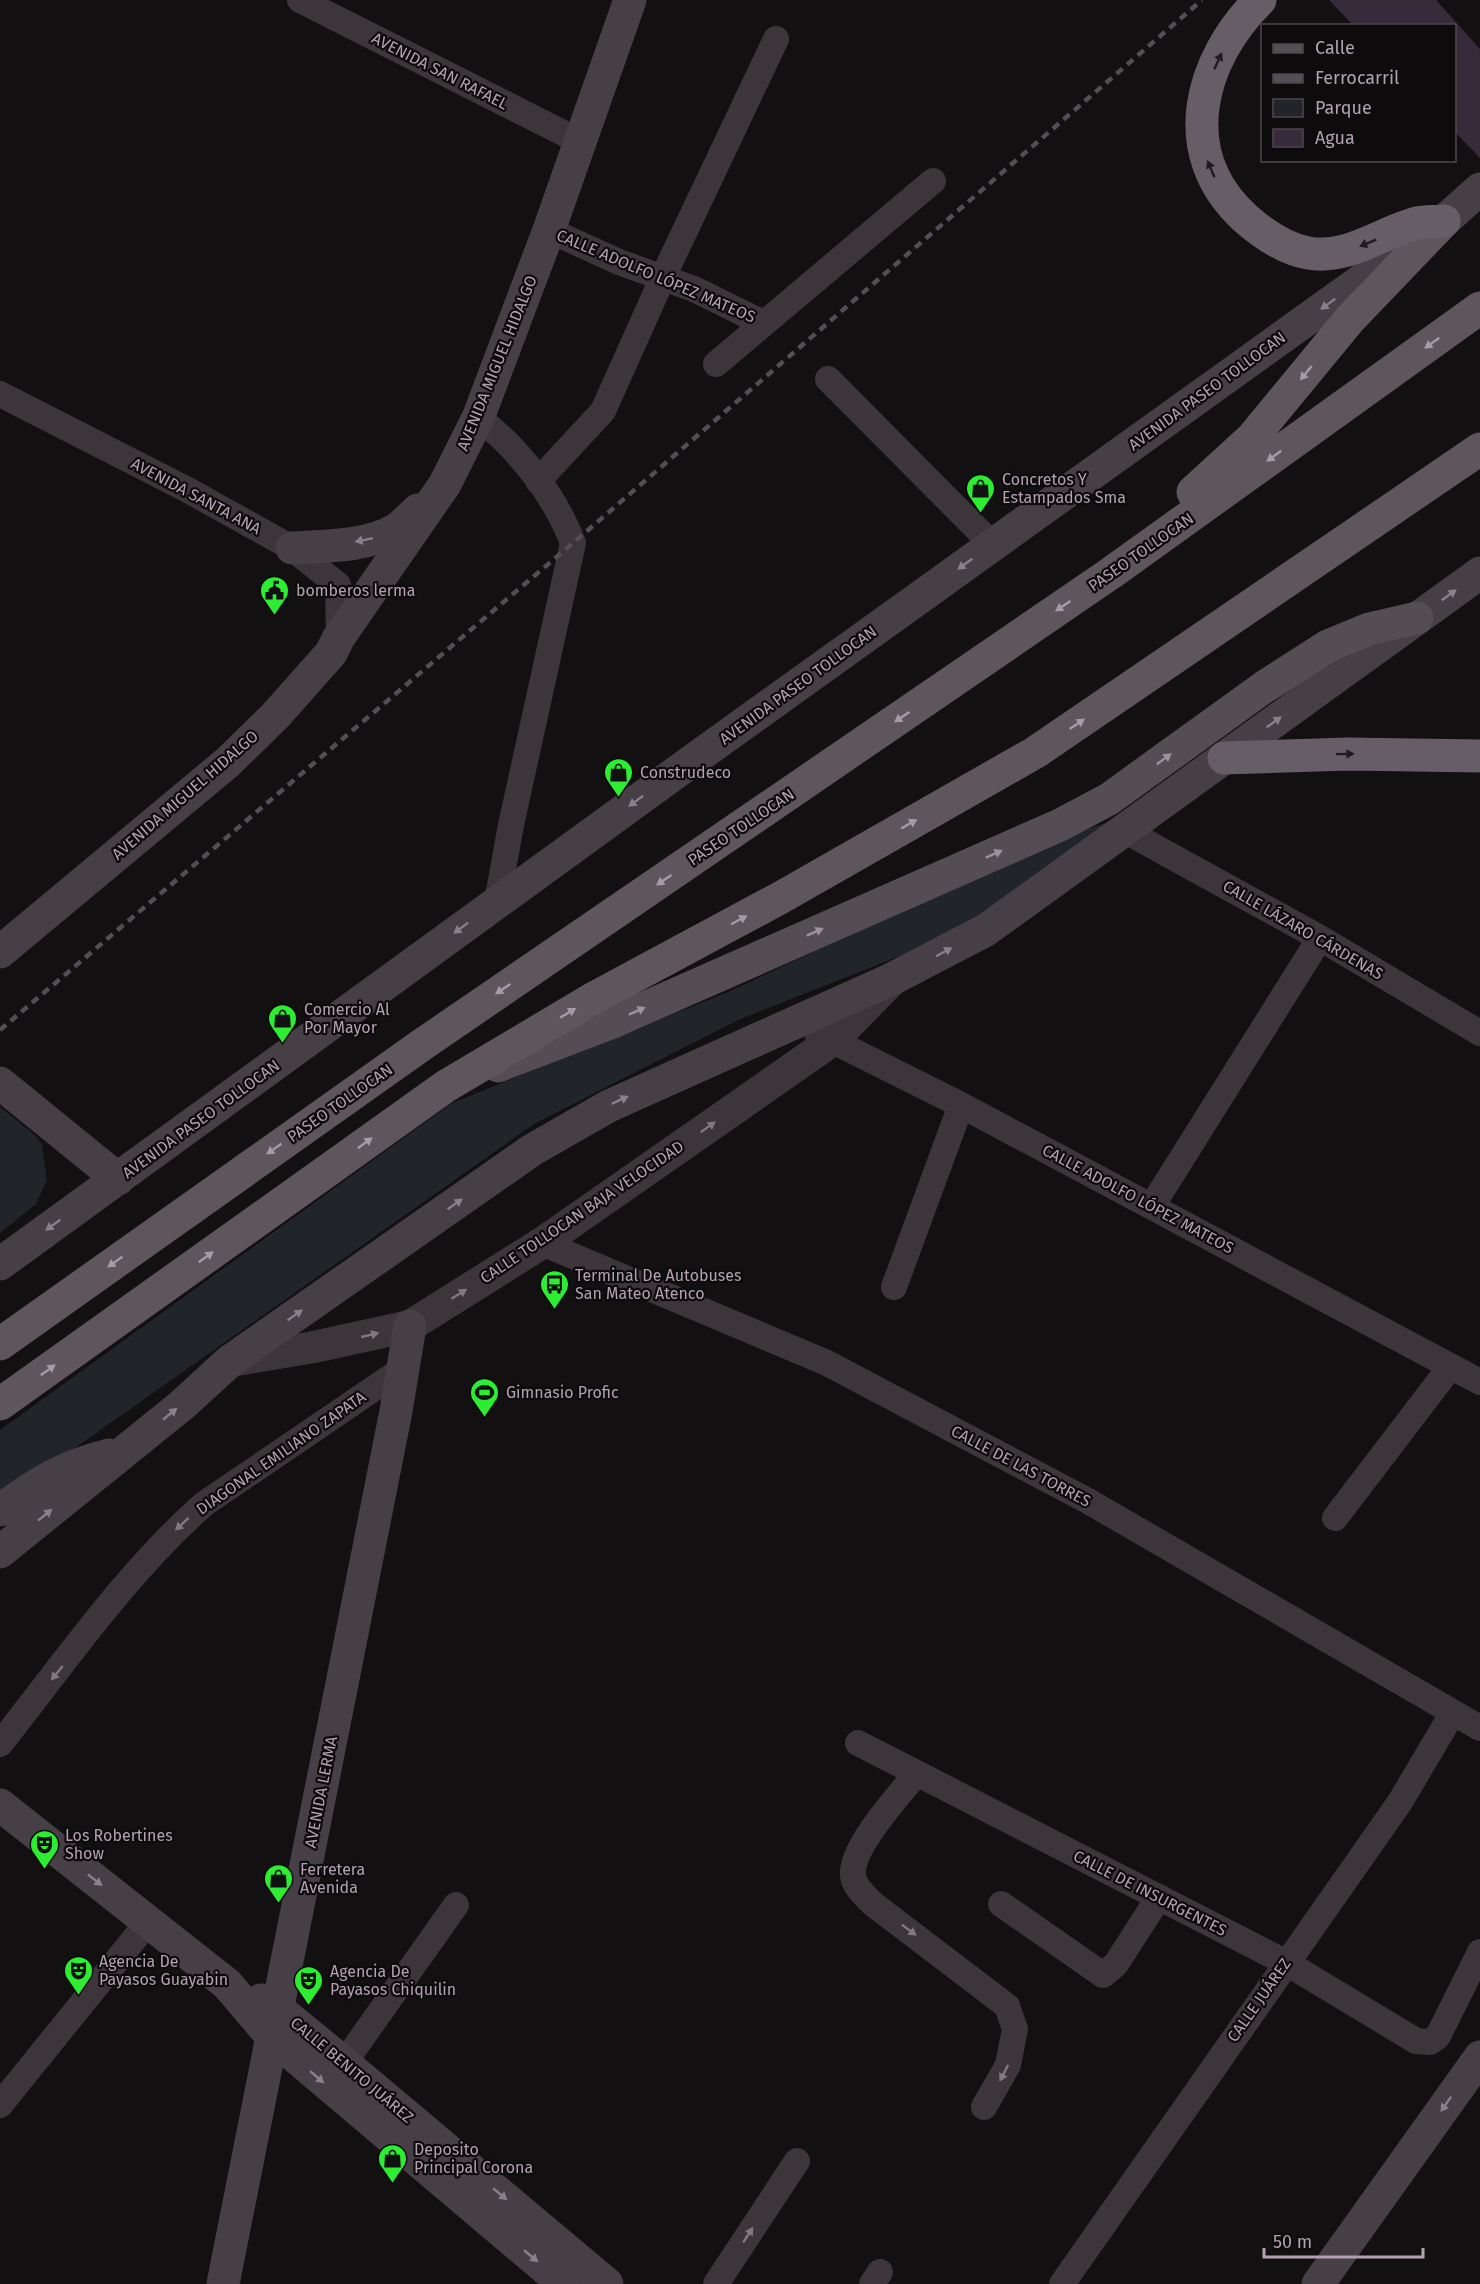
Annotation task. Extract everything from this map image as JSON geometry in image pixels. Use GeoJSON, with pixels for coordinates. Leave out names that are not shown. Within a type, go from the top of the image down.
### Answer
{"type":"FeatureCollection","features":[{"type":"Feature","properties":{"kind":"highway"},"geometry":{"type":"LineString","coordinates":[[1260,0],[1231,35],[1218,59],[1207,86],[1201,117],[1202,141],[1207,161],[1226,196],[1254,226],[1288,246],[1308,253],[1341,252],[1417,223],[1444,221]]}},
{"type":"Feature","properties":{"kind":"highway"},"geometry":{"type":"LineString","coordinates":[[1111,573],[1252,438],[1350,319],[1444,221]]}},
{"type":"Feature","properties":{"kind":"highway","name":"PASEO TOLLOCAN"},"geometry":{"type":"LineString","coordinates":[[0,1344],[423,1044],[1111,573],[1480,308]]}},
{"type":"Feature","properties":{"kind":"highway"},"geometry":{"type":"LineString","coordinates":[[0,1404],[446,1086],[594,998],[780,898],[1036,752],[1480,448]]}},
{"type":"Feature","properties":{"kind":"highway"},"geometry":{"type":"LineString","coordinates":[[1224,758],[1348,753],[1480,756]]}},
{"type":"Feature","properties":{"kind":"main road","name":"AVENIDA MIGUEL HIDALGO"},"geometry":{"type":"LineString","coordinates":[[0,952],[228,762],[276,715],[331,653],[339,637],[446,484],[478,418],[581,142],[630,0]]}},
{"type":"Feature","properties":{"kind":"main road","name":"AVENIDA PASEO TOLLOCAN"},"geometry":{"type":"LineString","coordinates":[[0,1264],[992,544],[1444,221],[1479,189]]}},
{"type":"Feature","properties":{"kind":"main road"},"geometry":{"type":"LineString","coordinates":[[292,548],[335,545],[376,538],[398,528],[446,484]]}},
{"type":"Feature","properties":{"kind":"main road"},"geometry":{"type":"LineString","coordinates":[[0,1552],[182,1405],[230,1361],[532,1150],[609,1106],[793,1021],[892,979],[986,930],[1480,573]]}},
{"type":"Feature","properties":{"kind":"main road"},"geometry":{"type":"LineString","coordinates":[[446,1086],[615,1021],[1060,825],[1109,799],[1264,687],[1328,646],[1369,629],[1417,618]]}},
{"type":"Feature","properties":{"kind":"main road"},"geometry":{"type":"LineString","coordinates":[[0,1083],[118,1179]]}},
{"type":"Feature","properties":{"kind":"main road"},"geometry":{"type":"LineString","coordinates":[[401,1370],[410,1326]]}},
{"type":"Feature","properties":{"kind":"main road","name":"AVENIDA LERMA"},"geometry":{"type":"LineString","coordinates":[[222,2284],[276,2023],[396,1411],[401,1370]]}},
{"type":"Feature","properties":{"kind":"main road"},"geometry":{"type":"LineString","coordinates":[[0,1510],[73,1464],[125,1451]]}},
{"type":"Feature","properties":{"kind":"main road","name":"CALLE BENITO JUÁREZ"},"geometry":{"type":"LineString","coordinates":[[0,1805],[276,2023],[564,2284]]}},
{"type":"Feature","properties":{"kind":"main road","name":"CALLE BENITO JUÁREZ"},"geometry":{"type":"LineString","coordinates":[[276,2023],[344,2063],[607,2284]]}},
{"type":"Feature","properties":{"kind":"main road"},"geometry":{"type":"LineString","coordinates":[[1318,2284],[1480,2056]]}},
{"type":"Feature","properties":{"kind":"street","name":"AVENIDA SAN RAFAEL"},"geometry":{"type":"LineString","coordinates":[[300,0],[581,142]]}},
{"type":"Feature","properties":{"kind":"street"},"geometry":{"type":"LineString","coordinates":[[538,481],[603,411],[663,277],[776,39]]}},
{"type":"Feature","properties":{"kind":"street"},"geometry":{"type":"LineString","coordinates":[[716,364],[933,181]]}},
{"type":"Feature","properties":{"kind":"street","name":"CALLE ADOLFO LÓPEZ MATEOS"},"geometry":{"type":"LineString","coordinates":[[549,230],[619,262],[663,277],[763,323]]}},
{"type":"Feature","properties":{"kind":"street"},"geometry":{"type":"LineString","coordinates":[[828,379],[992,544]]}},
{"type":"Feature","properties":{"kind":"street","name":"AVENIDA SANTA ANA"},"geometry":{"type":"LineString","coordinates":[[0,394],[186,489],[292,548],[338,585],[339,637]]}},
{"type":"Feature","properties":{"kind":"street"},"geometry":{"type":"LineString","coordinates":[[478,418],[500,434],[538,481],[562,517],[573,543],[511,825],[497,902]]}},
{"type":"Feature","properties":{"kind":"street","name":"CALLE LÁZARO CÁRDENAS"},"geometry":{"type":"LineString","coordinates":[[1124,830],[1320,938],[1480,1033]]}},
{"type":"Feature","properties":{"kind":"street"},"geometry":{"type":"LineString","coordinates":[[1152,1206],[1320,938]]}},
{"type":"Feature","properties":{"kind":"street","name":"CALLE TOLLOCAN BAJA VELOCIDAD"},"geometry":{"type":"LineString","coordinates":[[230,1361],[314,1347],[410,1326],[542,1243],[833,1040],[892,979]]}},
{"type":"Feature","properties":{"kind":"street","name":"CALLE ADOLFO LÓPEZ MATEOS"},"geometry":{"type":"LineString","coordinates":[[793,1021],[961,1105],[1480,1382]]}},
{"type":"Feature","properties":{"kind":"street"},"geometry":{"type":"LineString","coordinates":[[894,1287],[961,1105]]}},
{"type":"Feature","properties":{"kind":"street","name":"CALLE DE LAS TORRES"},"geometry":{"type":"LineString","coordinates":[[542,1243],[827,1363],[1088,1501],[1452,1714],[1480,1728]]}},
{"type":"Feature","properties":{"kind":"street"},"geometry":{"type":"LineString","coordinates":[[1335,1518],[1451,1366]]}},
{"type":"Feature","properties":{"kind":"street","name":"DIAGONAL EMILIANO ZAPATA"},"geometry":{"type":"LineString","coordinates":[[0,1744],[149,1558],[182,1523],[204,1504],[401,1370]]}},
{"type":"Feature","properties":{"kind":"street","name":"CALLE JUÁREZ"},"geometry":{"type":"LineString","coordinates":[[1062,2284],[1285,1962],[1400,1802],[1452,1714]]}},
{"type":"Feature","properties":{"kind":"street","name":"CALLE DE INSURGENTES"},"geometry":{"type":"LineString","coordinates":[[858,1743],[1285,1962],[1416,2041],[1430,2042],[1438,2036],[1480,1952]]}},
{"type":"Feature","properties":{"kind":"street"},"geometry":{"type":"LineString","coordinates":[[917,1773],[870,1832],[855,1861],[853,1874],[863,1894],[1007,2006],[1016,2029],[1008,2065],[984,2107]]}},
{"type":"Feature","properties":{"kind":"street"},"geometry":{"type":"LineString","coordinates":[[1002,1904],[1103,1976],[1116,1964],[1159,1897]]}},
{"type":"Feature","properties":{"kind":"street"},"geometry":{"type":"LineString","coordinates":[[344,2063],[456,1905]]}},
{"type":"Feature","properties":{"kind":"street"},"geometry":{"type":"LineString","coordinates":[[0,2105],[148,1922]]}},
{"type":"Feature","properties":{"kind":"street"},"geometry":{"type":"LineString","coordinates":[[716,2284],[798,2161]]}},
{"type":"Feature","properties":{"kind":"green space"},"geometry":{"type":"Polygon","coordinates":[[[1109,822],[963,931],[738,1020],[534,1124],[0,1501],[0,1430],[452,1103],[728,992],[1048,842],[1109,822]]]}},
{"type":"Feature","properties":{"kind":"green space"},"geometry":{"type":"Polygon","coordinates":[[[0,1107],[36,1136],[42,1145],[47,1180],[36,1204],[0,1233],[0,1107]]]}},
{"type":"Feature","properties":{"kind":"water"},"geometry":{"type":"Polygon","coordinates":[[[1329,0],[1436,0],[1480,49],[1480,158],[1456,133],[1456,24],[1352,24],[1329,0]]]}},
{"type":"Feature","properties":{"kind":"railway"},"geometry":{"type":"LineString","coordinates":[[0,1030],[573,543],[1202,0]]}},
{"type":"Feature","properties":{"kind":"place","name":"Concretos Y Estampados Sma"},"geometry":{"type":"Point","coordinates":[981,514]}},
{"type":"Feature","properties":{"kind":"place","name":"bomberos lerma"},"geometry":{"type":"Point","coordinates":[275,616]}},
{"type":"Feature","properties":{"kind":"place","name":"Construdeco"},"geometry":{"type":"Point","coordinates":[619,798]}},
{"type":"Feature","properties":{"kind":"place","name":"Comercio Al Por Mayor"},"geometry":{"type":"Point","coordinates":[283,1044]}},
{"type":"Feature","properties":{"kind":"place","name":"Terminal De Autobuses San Mateo Atenco"},"geometry":{"type":"Point","coordinates":[554,1310]}},
{"type":"Feature","properties":{"kind":"place","name":"Gimnasio Profic"},"geometry":{"type":"Point","coordinates":[485,1418]}},
{"type":"Feature","properties":{"kind":"place","name":"Los Robertines Show"},"geometry":{"type":"Point","coordinates":[44,1870]}},
{"type":"Feature","properties":{"kind":"place","name":"Ferretera Avenida"},"geometry":{"type":"Point","coordinates":[279,1904]}},
{"type":"Feature","properties":{"kind":"place","name":"Agencia De Payasos Guayabin"},"geometry":{"type":"Point","coordinates":[78,1996]}},
{"type":"Feature","properties":{"kind":"place","name":"Agencia De Payasos Chiquilin"},"geometry":{"type":"Point","coordinates":[309,2006]}},
{"type":"Feature","properties":{"kind":"place","name":"Deposito Principal Corona"},"geometry":{"type":"Point","coordinates":[393,2184]}}]}
